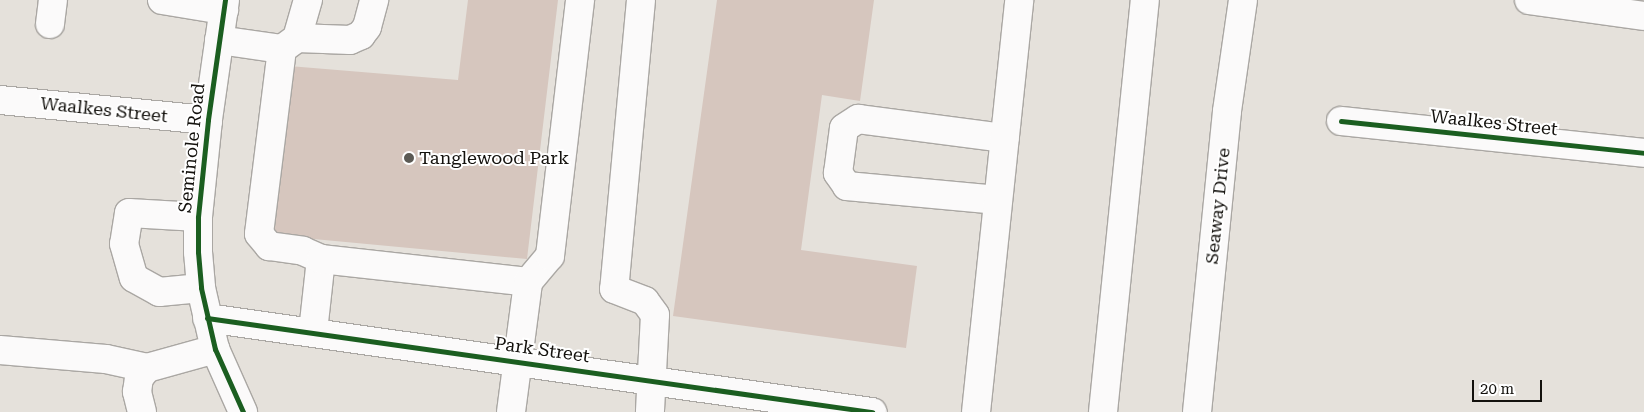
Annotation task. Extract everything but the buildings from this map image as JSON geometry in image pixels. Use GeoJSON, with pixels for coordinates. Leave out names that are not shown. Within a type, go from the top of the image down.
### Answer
{"type":"FeatureCollection","features":[{"type":"Feature","properties":{"kind":"main road"},"geometry":{"type":"LineString","coordinates":[[162,0],[224,5]]}},
{"type":"Feature","properties":{"kind":"main road"},"geometry":{"type":"LineString","coordinates":[[308,0],[289,44],[259,234],[269,246],[303,251],[321,259],[528,282]]}},
{"type":"Feature","properties":{"kind":"main road"},"geometry":{"type":"LineString","coordinates":[[219,40],[289,44],[350,40],[361,35],[370,21],[374,0]]}},
{"type":"Feature","properties":{"kind":"main road"},"geometry":{"type":"LineString","coordinates":[[511,412],[521,360],[528,282],[550,256],[580,0]]}},
{"type":"Feature","properties":{"kind":"main road"},"geometry":{"type":"LineString","coordinates":[[641,0],[614,289],[645,301],[655,315],[650,412]]}},
{"type":"Feature","properties":{"kind":"main road"},"geometry":{"type":"LineString","coordinates":[[976,412],[1019,0]]}},
{"type":"Feature","properties":{"kind":"main road"},"geometry":{"type":"LineString","coordinates":[[1103,412],[1145,0]]}},
{"type":"Feature","properties":{"kind":"main road","name":"Seaway Drive"},"geometry":{"type":"LineString","coordinates":[[1197,412],[1228,102],[1243,0]]}},
{"type":"Feature","properties":{"kind":"main road"},"geometry":{"type":"LineString","coordinates":[[1529,0],[1644,16]]}},
{"type":"Feature","properties":{"kind":"main road","name":"Seminole Road"},"geometry":{"type":"LineString","coordinates":[[224,5],[208,120],[198,217],[201,288],[215,349],[243,412]]}},
{"type":"Feature","properties":{"kind":"main road","name":"Waalkes Street"},"geometry":{"type":"LineString","coordinates":[[0,100],[208,120]]}},
{"type":"Feature","properties":{"kind":"main road"},"geometry":{"type":"LineString","coordinates":[[998,200],[847,186],[838,173],[844,128],[858,119],[1005,138]]}},
{"type":"Feature","properties":{"kind":"main road","name":"Waalkes Street"},"geometry":{"type":"LineString","coordinates":[[1341,121],[1644,153]]}},
{"type":"Feature","properties":{"kind":"main road"},"geometry":{"type":"LineString","coordinates":[[198,217],[129,213],[124,244],[134,278],[159,292],[201,288]]}},
{"type":"Feature","properties":{"kind":"main road"},"geometry":{"type":"LineString","coordinates":[[313,330],[321,259]]}},
{"type":"Feature","properties":{"kind":"main road","name":"Park Street"},"geometry":{"type":"LineString","coordinates":[[208,318],[313,330],[845,410],[872,412]]}},
{"type":"Feature","properties":{"kind":"main road"},"geometry":{"type":"LineString","coordinates":[[0,350],[106,359],[147,368],[215,349]]}},
{"type":"Feature","properties":{"kind":"main road"},"geometry":{"type":"LineString","coordinates":[[142,412],[137,392],[139,378],[147,368]]}},
{"type":"Feature","properties":{"kind":"cycle path"},"geometry":{"type":"LineString","coordinates":[[225,0],[208,120],[198,217],[198,252],[201,288],[215,349],[243,412]]}},
{"type":"Feature","properties":{"kind":"cycle path"},"geometry":{"type":"LineString","coordinates":[[1341,121],[1644,153]]}},
{"type":"Feature","properties":{"kind":"cycle path"},"geometry":{"type":"LineString","coordinates":[[207,318],[872,412]]}},
{"type":"Feature","properties":{"kind":"place","name":"Tanglewood Park"},"geometry":{"type":"Point","coordinates":[409,158]}}]}
